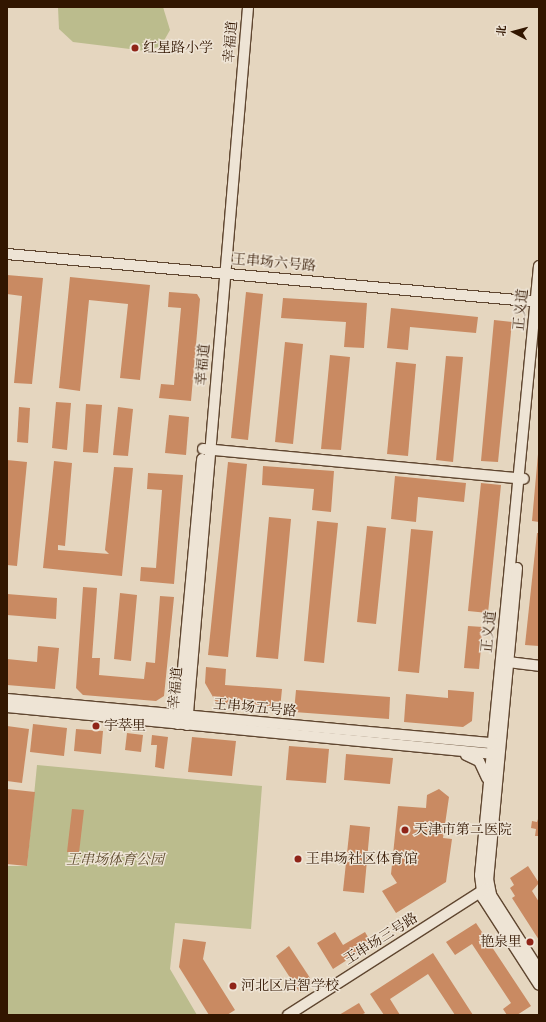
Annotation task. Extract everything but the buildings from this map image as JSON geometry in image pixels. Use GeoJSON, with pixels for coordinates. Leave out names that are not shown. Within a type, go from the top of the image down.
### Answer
{"type":"FeatureCollection","features":[{"type":"Feature","properties":{"kind":"street","name":"幸福道"},"geometry":{"type":"LineString","coordinates":[[183,720],[222,272],[242,7]]}},
{"type":"Feature","properties":{"kind":"street","name":"幸福道"},"geometry":{"type":"LineString","coordinates":[[222,272],[248,7]]}},
{"type":"Feature","properties":{"kind":"street","name":"王串场六号路"},"geometry":{"type":"LineString","coordinates":[[7,254],[222,272],[537,302]]}},
{"type":"Feature","properties":{"kind":"street","name":"正义道"},"geometry":{"type":"LineString","coordinates":[[496,749],[508,662],[539,266]]}},
{"type":"Feature","properties":{"kind":"street","name":"正义道"},"geometry":{"type":"LineString","coordinates":[[485,890],[496,749],[522,479],[539,333]]}},
{"type":"Feature","properties":{"kind":"street"},"geometry":{"type":"LineString","coordinates":[[207,449],[522,479]]}},
{"type":"Feature","properties":{"kind":"street"},"geometry":{"type":"LineString","coordinates":[[508,662],[539,666]]}},
{"type":"Feature","properties":{"kind":"street","name":"王串场五号路"},"geometry":{"type":"LineString","coordinates":[[7,699],[183,720]]}},
{"type":"Feature","properties":{"kind":"street","name":"王串场五号路"},"geometry":{"type":"LineString","coordinates":[[7,707],[183,720],[496,749]]}},
{"type":"Feature","properties":{"kind":"street"},"geometry":{"type":"LineString","coordinates":[[461,749],[481,763],[492,784]]}},
{"type":"Feature","properties":{"kind":"street"},"geometry":{"type":"LineString","coordinates":[[485,890],[539,970]]}},
{"type":"Feature","properties":{"kind":"street"},"geometry":{"type":"LineString","coordinates":[[485,890],[539,985]]}},
{"type":"Feature","properties":{"kind":"street","name":"王串场三号路"},"geometry":{"type":"LineString","coordinates":[[288,1015],[302,1011],[485,890]]}},
{"type":"Feature","properties":{"kind":"green space"},"geometry":{"type":"Polygon","coordinates":[[[58,7],[163,7],[170,30],[161,46],[146,51],[73,42],[59,29],[58,7]]]}},
{"type":"Feature","properties":{"kind":"green space","name":"王串场体育公园"},"geometry":{"type":"Polygon","coordinates":[[[37,765],[262,786],[251,929],[175,923],[170,969],[197,1015],[7,1015],[7,866],[27,866],[37,765]]]}},
{"type":"Feature","properties":{"kind":"place","name":"红星路小学"},"geometry":{"type":"Point","coordinates":[135,48]}},
{"type":"Feature","properties":{"kind":"place","name":"宇萃里"},"geometry":{"type":"Point","coordinates":[96,726]}},
{"type":"Feature","properties":{"kind":"place","name":"天津市第二医院"},"geometry":{"type":"Point","coordinates":[405,830]}},
{"type":"Feature","properties":{"kind":"place","name":"王串场社区体育馆"},"geometry":{"type":"Point","coordinates":[298,859]}},
{"type":"Feature","properties":{"kind":"place","name":"艳泉里"},"geometry":{"type":"Point","coordinates":[530,942]}},
{"type":"Feature","properties":{"kind":"place","name":"河北区启智学校"},"geometry":{"type":"Point","coordinates":[233,986]}}]}
